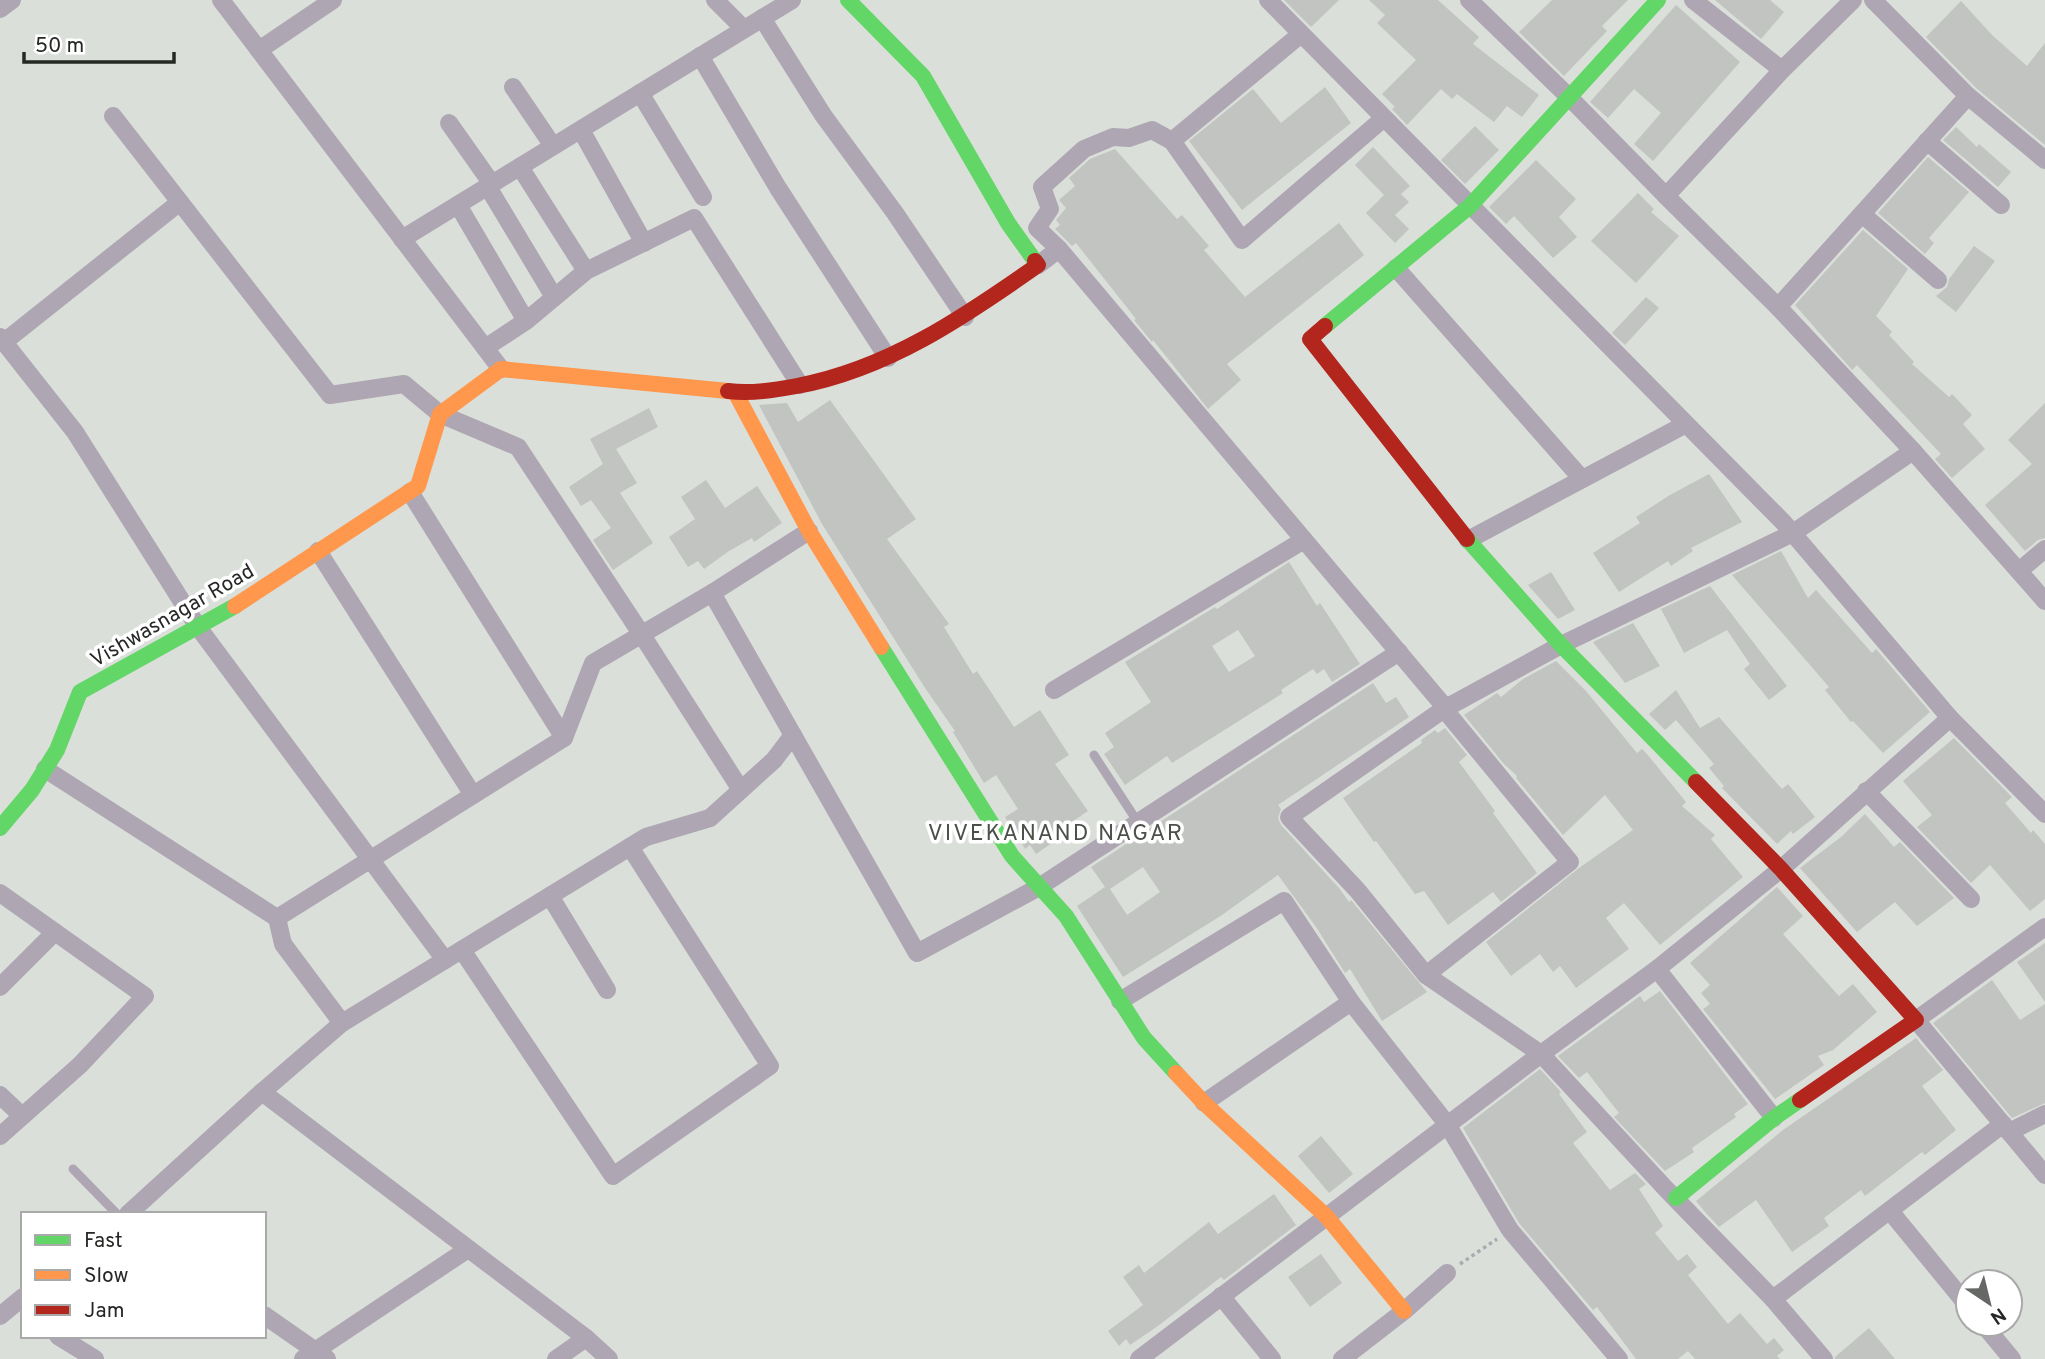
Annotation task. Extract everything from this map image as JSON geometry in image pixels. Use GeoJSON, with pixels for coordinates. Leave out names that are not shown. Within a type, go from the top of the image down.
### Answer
{"type":"FeatureCollection","features":[{"type":"Feature","properties":{"kind":"street"},"geometry":{"type":"LineString","coordinates":[[221,0],[500,369]]}},
{"type":"Feature","properties":{"kind":"street"},"geometry":{"type":"LineString","coordinates":[[259,50],[333,0]]}},
{"type":"Feature","properties":{"kind":"street"},"geometry":{"type":"LineString","coordinates":[[715,0],[744,29]]}},
{"type":"Feature","properties":{"kind":"street"},"geometry":{"type":"LineString","coordinates":[[402,239],[792,0]]}},
{"type":"Feature","properties":{"kind":"street"},"geometry":{"type":"LineString","coordinates":[[848,0],[923,76],[1008,223],[1038,265]]}},
{"type":"Feature","properties":{"kind":"street"},"geometry":{"type":"LineString","coordinates":[[1268,0],[1793,533],[1951,718],[2045,814]]}},
{"type":"Feature","properties":{"kind":"street"},"geometry":{"type":"LineString","coordinates":[[1469,0],[1778,307],[1913,451],[2045,601]]}},
{"type":"Feature","properties":{"kind":"street"},"geometry":{"type":"LineString","coordinates":[[1658,0],[1471,206],[1310,339],[1468,540],[1561,645],[1780,869],[1916,1020],[2045,1175]]}},
{"type":"Feature","properties":{"kind":"street"},"geometry":{"type":"LineString","coordinates":[[1693,0],[1782,70]]}},
{"type":"Feature","properties":{"kind":"street"},"geometry":{"type":"LineString","coordinates":[[1666,196],[1782,70],[1853,0]]}},
{"type":"Feature","properties":{"kind":"street"},"geometry":{"type":"LineString","coordinates":[[1873,0],[1968,96],[2045,160]]}},
{"type":"Feature","properties":{"kind":"street"},"geometry":{"type":"LineString","coordinates":[[762,18],[823,115],[895,213],[965,317]]}},
{"type":"Feature","properties":{"kind":"street"},"geometry":{"type":"LineString","coordinates":[[1172,141],[1301,34]]}},
{"type":"Feature","properties":{"kind":"street"},"geometry":{"type":"LineString","coordinates":[[700,56],[778,188],[888,358]]}},
{"type":"Feature","properties":{"kind":"street"},"geometry":{"type":"LineString","coordinates":[[513,88],[554,146]]}},
{"type":"Feature","properties":{"kind":"street"},"geometry":{"type":"LineString","coordinates":[[640,93],[702,197]]}},
{"type":"Feature","properties":{"kind":"street"},"geometry":{"type":"LineString","coordinates":[[1778,307],[1968,96]]}},
{"type":"Feature","properties":{"kind":"street"},"geometry":{"type":"LineString","coordinates":[[113,116],[330,395],[404,384],[440,414],[518,447],[741,790]]}},
{"type":"Feature","properties":{"kind":"street"},"geometry":{"type":"LineString","coordinates":[[1384,118],[1242,240],[1172,141],[1152,130],[1129,138],[1113,137],[1084,149],[1042,187],[1049,209],[1037,228],[1059,249],[1399,652],[1570,862],[1426,975]]}},
{"type":"Feature","properties":{"kind":"street"},"geometry":{"type":"LineString","coordinates":[[449,122],[490,185],[555,297]]}},
{"type":"Feature","properties":{"kind":"street"},"geometry":{"type":"LineString","coordinates":[[581,130],[644,243]]}},
{"type":"Feature","properties":{"kind":"street"},"geometry":{"type":"LineString","coordinates":[[1927,141],[2001,205]]}},
{"type":"Feature","properties":{"kind":"street"},"geometry":{"type":"LineString","coordinates":[[520,167],[586,271]]}},
{"type":"Feature","properties":{"kind":"street"},"geometry":{"type":"LineString","coordinates":[[180,202],[2,339],[75,432],[198,627],[446,960]]}},
{"type":"Feature","properties":{"kind":"street"},"geometry":{"type":"LineString","coordinates":[[458,205],[526,321]]}},
{"type":"Feature","properties":{"kind":"street"},"geometry":{"type":"LineString","coordinates":[[1862,214],[1938,280]]}},
{"type":"Feature","properties":{"kind":"street"},"geometry":{"type":"LineString","coordinates":[[485,348],[526,321],[586,271],[694,218],[800,385]]}},
{"type":"Feature","properties":{"kind":"street"},"geometry":{"type":"LineString","coordinates":[[564,738],[414,489],[440,414],[500,369],[734,392],[769,392],[854,373],[965,317],[1059,249]]}},
{"type":"Feature","properties":{"kind":"street"},"geometry":{"type":"LineString","coordinates":[[1396,268],[1582,479]]}},
{"type":"Feature","properties":{"kind":"street"},"geometry":{"type":"LineString","coordinates":[[734,392],[809,531],[1012,856],[1066,916],[1144,1038],[1204,1103],[1327,1217],[1404,1311]]}},
{"type":"Feature","properties":{"kind":"street"},"geometry":{"type":"LineString","coordinates":[[1468,540],[1686,424]]}},
{"type":"Feature","properties":{"kind":"street"},"geometry":{"type":"LineString","coordinates":[[1824,1359],[1773,1299],[1541,1054],[1426,975],[1358,891],[1289,817],[1444,709],[1561,645],[1793,533],[1913,451]]}},
{"type":"Feature","properties":{"kind":"street","name":"Vishwasnagar Road"},"geometry":{"type":"LineString","coordinates":[[0,828],[32,790],[57,750],[80,692],[198,627],[414,489]]}},
{"type":"Feature","properties":{"kind":"street"},"geometry":{"type":"LineString","coordinates":[[277,918],[564,738],[593,663],[712,593],[809,531]]}},
{"type":"Feature","properties":{"kind":"street"},"geometry":{"type":"LineString","coordinates":[[1054,690],[1304,540]]}},
{"type":"Feature","properties":{"kind":"street"},"geometry":{"type":"LineString","coordinates":[[2019,571],[2045,549]]}},
{"type":"Feature","properties":{"kind":"street"},"geometry":{"type":"LineString","coordinates":[[318,551],[473,795]]}},
{"type":"Feature","properties":{"kind":"street"},"geometry":{"type":"LineString","coordinates":[[712,593],[917,953],[1039,887],[1399,652]]}},
{"type":"Feature","properties":{"kind":"street"},"geometry":{"type":"LineString","coordinates":[[1139,1359],[1447,1124],[1657,969],[1780,869],[1951,718]]}},
{"type":"Feature","properties":{"kind":"street"},"geometry":{"type":"LineString","coordinates":[[130,1212],[342,1023],[646,837],[710,818],[774,760],[793,736]]}},
{"type":"Feature","properties":{"kind":"street"},"geometry":{"type":"LineString","coordinates":[[45,769],[277,918],[283,944],[342,1023]]}},
{"type":"Feature","properties":{"kind":"street"},"geometry":{"type":"LineString","coordinates":[[1866,791],[1971,898]]}},
{"type":"Feature","properties":{"kind":"street"},"geometry":{"type":"LineString","coordinates":[[462,950],[613,1176],[770,1066],[630,847]]}},
{"type":"Feature","properties":{"kind":"street"},"geometry":{"type":"LineString","coordinates":[[0,894],[145,996],[80,1065],[0,1136]]}},
{"type":"Feature","properties":{"kind":"street"},"geometry":{"type":"LineString","coordinates":[[550,896],[607,990]]}},
{"type":"Feature","properties":{"kind":"street"},"geometry":{"type":"LineString","coordinates":[[1120,1001],[1283,901],[1351,1002],[1447,1124],[1510,1230],[1619,1359]]}},
{"type":"Feature","properties":{"kind":"street"},"geometry":{"type":"LineString","coordinates":[[1676,1198],[1774,1118],[2045,927]]}},
{"type":"Feature","properties":{"kind":"street"},"geometry":{"type":"LineString","coordinates":[[0,987],[55,932]]}},
{"type":"Feature","properties":{"kind":"street"},"geometry":{"type":"LineString","coordinates":[[1657,969],[1774,1118]]}},
{"type":"Feature","properties":{"kind":"street"},"geometry":{"type":"LineString","coordinates":[[1204,1103],[1351,1002]]}},
{"type":"Feature","properties":{"kind":"street"},"geometry":{"type":"LineString","coordinates":[[262,1092],[586,1338],[609,1359]]}},
{"type":"Feature","properties":{"kind":"street"},"geometry":{"type":"LineString","coordinates":[[0,1095],[22,1116]]}},
{"type":"Feature","properties":{"kind":"street"},"geometry":{"type":"LineString","coordinates":[[1773,1299],[1889,1211],[2006,1128],[2045,1114]]}},
{"type":"Feature","properties":{"kind":"street"},"geometry":{"type":"LineString","coordinates":[[1889,1211],[1954,1289]]}},
{"type":"Feature","properties":{"kind":"street"},"geometry":{"type":"LineString","coordinates":[[266,1317],[316,1356],[468,1249]]}},
{"type":"Feature","properties":{"kind":"street"},"geometry":{"type":"LineString","coordinates":[[1342,1359],[1404,1311],[1447,1273]]}},
{"type":"Feature","properties":{"kind":"street"},"geometry":{"type":"LineString","coordinates":[[1222,1296],[1272,1359]]}},
{"type":"Feature","properties":{"kind":"street"},"geometry":{"type":"LineString","coordinates":[[61,1338],[95,1359]]}},
{"type":"Feature","properties":{"kind":"street"},"geometry":{"type":"LineString","coordinates":[[568,1356],[586,1338]]}},
{"type":"Feature","properties":{"kind":"street"},"geometry":{"type":"LineString","coordinates":[[1995,1338],[2012,1359]]}},
{"type":"Feature","properties":{"kind":"lane"},"geometry":{"type":"LineString","coordinates":[[1094,755],[1137,821]]}},
{"type":"Feature","properties":{"kind":"lane"},"geometry":{"type":"LineString","coordinates":[[73,1169],[115,1212]]}},
{"type":"Feature","properties":{"kind":"path"},"geometry":{"type":"LineString","coordinates":[[1447,1273],[1510,1230]]}},
{"type":"Feature","properties":{"kind":"building"},"geometry":{"type":"Polygon","coordinates":[[[1284,0],[1339,0],[1311,27],[1284,0]]]}},
{"type":"Feature","properties":{"kind":"building"},"geometry":{"type":"Polygon","coordinates":[[[1369,0],[1438,0],[1479,37],[1473,44],[1539,95],[1522,117],[1507,106],[1494,122],[1457,94],[1452,99],[1441,89],[1407,125],[1382,94],[1416,60],[1377,23],[1385,15],[1369,0]]]}},
{"type":"Feature","properties":{"kind":"building"},"geometry":{"type":"Polygon","coordinates":[[[1552,0],[1628,0],[1602,26],[1607,31],[1564,76],[1519,32],[1552,0]]]}},
{"type":"Feature","properties":{"kind":"building"},"geometry":{"type":"Polygon","coordinates":[[[1715,0],[1770,0],[1784,12],[1761,39],[1715,0]]]}},
{"type":"Feature","properties":{"kind":"building"},"geometry":{"type":"Polygon","coordinates":[[[1961,1],[1992,35],[2027,66],[2045,43],[2045,145],[1976,88],[1926,37],[1961,1]]]}},
{"type":"Feature","properties":{"kind":"building"},"geometry":{"type":"Polygon","coordinates":[[[1676,5],[1740,62],[1653,161],[1634,144],[1661,113],[1634,89],[1608,118],[1590,102],[1676,5]]]}},
{"type":"Feature","properties":{"kind":"building"},"geometry":{"type":"Polygon","coordinates":[[[1325,87],[1351,123],[1242,210],[1189,141],[1253,89],[1281,123],[1325,87]]]}},
{"type":"Feature","properties":{"kind":"building"},"geometry":{"type":"Polygon","coordinates":[[[1475,126],[1499,150],[1465,184],[1441,160],[1475,126]]]}},
{"type":"Feature","properties":{"kind":"building"},"geometry":{"type":"Polygon","coordinates":[[[1956,127],[1977,147],[1979,144],[2011,172],[1998,187],[1943,140],[1956,127]]]}},
{"type":"Feature","properties":{"kind":"building"},"geometry":{"type":"Polygon","coordinates":[[[1373,147],[1410,186],[1401,194],[1409,202],[1395,215],[1409,229],[1395,243],[1366,213],[1384,195],[1355,165],[1373,147]]]}},
{"type":"Feature","properties":{"kind":"building"},"geometry":{"type":"Polygon","coordinates":[[[1115,149],[1177,219],[1182,215],[1209,246],[1204,250],[1245,297],[1339,223],[1364,255],[1227,364],[1241,380],[1208,409],[1134,320],[1136,319],[1076,243],[1072,246],[1055,229],[1060,225],[1056,220],[1066,208],[1059,200],[1075,186],[1069,178],[1090,159],[1115,149]]]}},
{"type":"Feature","properties":{"kind":"building"},"geometry":{"type":"Polygon","coordinates":[[[1928,157],[1969,192],[1929,238],[1934,243],[1925,254],[1878,213],[1928,157]]]}},
{"type":"Feature","properties":{"kind":"building"},"geometry":{"type":"Polygon","coordinates":[[[1536,160],[1576,199],[1559,217],[1577,237],[1553,258],[1514,216],[1506,224],[1489,207],[1536,160]]]}},
{"type":"Feature","properties":{"kind":"building"},"geometry":{"type":"Polygon","coordinates":[[[1638,193],[1654,209],[1651,212],[1679,236],[1636,283],[1591,241],[1638,193]]]}},
{"type":"Feature","properties":{"kind":"building"},"geometry":{"type":"Polygon","coordinates":[[[1863,230],[1908,269],[1876,316],[1892,332],[1889,335],[1914,362],[1912,364],[1949,397],[1952,394],[1972,415],[1963,424],[1985,449],[1952,478],[1935,459],[1941,454],[1857,365],[1852,370],[1795,305],[1863,230]]]}},
{"type":"Feature","properties":{"kind":"building"},"geometry":{"type":"Polygon","coordinates":[[[1974,246],[1995,261],[1956,312],[1936,296],[1947,287],[1949,279],[1974,246]]]}},
{"type":"Feature","properties":{"kind":"building"},"geometry":{"type":"Polygon","coordinates":[[[1646,297],[1659,308],[1625,345],[1612,333],[1646,297]]]}},
{"type":"Feature","properties":{"kind":"building"},"geometry":{"type":"Polygon","coordinates":[[[830,400],[916,519],[887,539],[949,624],[944,627],[973,674],[977,671],[1014,727],[1040,710],[1069,755],[1055,764],[1088,811],[1048,838],[1052,843],[1036,854],[1030,845],[1025,849],[1005,817],[1018,809],[996,775],[984,783],[953,732],[955,731],[822,524],[759,405],[787,403],[798,422],[830,400]]]}},
{"type":"Feature","properties":{"kind":"building"},"geometry":{"type":"Polygon","coordinates":[[[2045,403],[2045,538],[2038,540],[2025,551],[1985,505],[2032,464],[2008,440],[2045,403]]]}},
{"type":"Feature","properties":{"kind":"building"},"geometry":{"type":"Polygon","coordinates":[[[649,408],[658,427],[616,449],[637,483],[620,493],[653,543],[613,570],[593,540],[611,528],[591,500],[581,506],[569,487],[603,464],[590,439],[649,408]]]}},
{"type":"Feature","properties":{"kind":"building"},"geometry":{"type":"Polygon","coordinates":[[[1709,474],[1742,522],[1691,548],[1693,551],[1671,566],[1668,561],[1619,592],[1593,553],[1640,523],[1636,517],[1709,474]]]}},
{"type":"Feature","properties":{"kind":"building"},"geometry":{"type":"Polygon","coordinates":[[[706,480],[725,508],[757,486],[782,523],[754,542],[752,538],[729,551],[704,569],[698,561],[688,567],[669,537],[695,519],[681,497],[706,480]]]}},
{"type":"Feature","properties":{"kind":"building"},"geometry":{"type":"Polygon","coordinates":[[[1781,551],[1808,598],[1816,590],[1872,653],[1876,649],[1930,712],[1883,753],[1853,721],[1851,722],[1825,690],[1829,687],[1732,575],[1781,551]]]}},
{"type":"Feature","properties":{"kind":"building"},"geometry":{"type":"Polygon","coordinates":[[[1289,562],[1317,606],[1320,603],[1360,664],[1332,682],[1324,669],[1317,674],[1313,669],[1281,690],[1283,693],[1172,763],[1167,756],[1125,785],[1104,754],[1114,747],[1105,733],[1151,702],[1125,662],[1215,607],[1217,609],[1289,562]],[[1238,630],[1212,646],[1229,672],[1255,656],[1238,630]]]}},
{"type":"Feature","properties":{"kind":"building"},"geometry":{"type":"Polygon","coordinates":[[[1551,572],[1575,610],[1558,619],[1528,585],[1551,572]]]}},
{"type":"Feature","properties":{"kind":"building"},"geometry":{"type":"Polygon","coordinates":[[[1710,586],[1787,686],[1769,700],[1744,669],[1750,664],[1727,630],[1684,653],[1661,609],[1710,586]]]}},
{"type":"Feature","properties":{"kind":"building"},"geometry":{"type":"Polygon","coordinates":[[[1633,623],[1660,666],[1625,683],[1593,642],[1633,623]]]}},
{"type":"Feature","properties":{"kind":"building"},"geometry":{"type":"Polygon","coordinates":[[[1556,661],[1586,691],[1637,753],[1642,749],[1647,754],[1686,802],[1682,806],[1715,835],[1711,839],[1743,877],[1660,945],[1624,903],[1606,918],[1629,949],[1576,988],[1560,966],[1553,972],[1540,954],[1511,976],[1486,942],[1579,868],[1633,830],[1605,795],[1563,835],[1464,715],[1497,693],[1501,697],[1523,679],[1556,661]]]}},
{"type":"Feature","properties":{"kind":"building"},"geometry":{"type":"Polygon","coordinates":[[[1373,683],[1386,703],[1396,697],[1409,717],[1278,805],[1281,809],[1278,818],[1281,825],[1349,902],[1351,900],[1427,992],[1382,1021],[1350,969],[1345,973],[1278,875],[1222,915],[1123,977],[1077,906],[1105,887],[1091,867],[1373,683]],[[1143,867],[1110,889],[1127,915],[1160,892],[1143,867]]]}},
{"type":"Feature","properties":{"kind":"building"},"geometry":{"type":"Polygon","coordinates":[[[1676,690],[1700,728],[1719,717],[1782,789],[1788,784],[1815,817],[1793,834],[1791,831],[1777,844],[1722,788],[1724,786],[1709,768],[1714,764],[1676,720],[1665,730],[1649,714],[1676,690]]]}},
{"type":"Feature","properties":{"kind":"building"},"geometry":{"type":"Polygon","coordinates":[[[1445,728],[1467,755],[1459,762],[1537,873],[1501,902],[1493,892],[1448,925],[1424,891],[1415,894],[1343,798],[1422,743],[1421,740],[1435,730],[1438,733],[1445,728]]]}},
{"type":"Feature","properties":{"kind":"building"},"geometry":{"type":"Polygon","coordinates":[[[1954,738],[2012,797],[2005,803],[2031,833],[2033,830],[2045,844],[2045,899],[2030,911],[1990,865],[1971,883],[1917,827],[1932,815],[1903,781],[1954,738]]]}},
{"type":"Feature","properties":{"kind":"building"},"geometry":{"type":"Polygon","coordinates":[[[1865,814],[1894,847],[1900,842],[1954,898],[1917,926],[1895,902],[1857,932],[1800,868],[1841,837],[1865,814]]]}},
{"type":"Feature","properties":{"kind":"building"},"geometry":{"type":"Polygon","coordinates":[[[1777,887],[1803,916],[1783,934],[1839,996],[1853,984],[1877,1012],[1833,1050],[1818,1056],[1824,1065],[1775,1099],[1703,1009],[1710,1004],[1701,993],[1710,985],[1690,963],[1777,887]]]}},
{"type":"Feature","properties":{"kind":"building"},"geometry":{"type":"Polygon","coordinates":[[[2045,943],[2045,1002],[2017,962],[2045,943]]]}},
{"type":"Feature","properties":{"kind":"building"},"geometry":{"type":"Polygon","coordinates":[[[1992,980],[2020,1020],[2045,1004],[2045,1103],[2012,1118],[1933,1023],[1992,980]]]}},
{"type":"Feature","properties":{"kind":"building"},"geometry":{"type":"Polygon","coordinates":[[[1660,991],[1748,1104],[1734,1114],[1736,1117],[1692,1148],[1694,1152],[1665,1171],[1614,1117],[1619,1113],[1587,1072],[1579,1078],[1558,1056],[1640,996],[1644,1002],[1660,991]]]}},
{"type":"Feature","properties":{"kind":"building"},"geometry":{"type":"Polygon","coordinates":[[[1916,1038],[1943,1070],[1922,1086],[1956,1130],[1925,1155],[1922,1152],[1865,1196],[1861,1190],[1824,1218],[1829,1226],[1792,1252],[1756,1200],[1719,1227],[1696,1201],[1783,1130],[1916,1038]]]}},
{"type":"Feature","properties":{"kind":"building"},"geometry":{"type":"Polygon","coordinates":[[[1540,1069],[1561,1092],[1559,1094],[1587,1132],[1573,1143],[1610,1190],[1635,1173],[1646,1184],[1639,1189],[1663,1226],[1655,1233],[1678,1261],[1687,1254],[1697,1267],[1688,1275],[1728,1324],[1740,1313],[1767,1344],[1774,1338],[1784,1350],[1777,1356],[1780,1359],[1695,1359],[1688,1351],[1678,1359],[1636,1359],[1597,1307],[1593,1310],[1519,1223],[1463,1128],[1540,1069]]]}},
{"type":"Feature","properties":{"kind":"building"},"geometry":{"type":"Polygon","coordinates":[[[1321,1136],[1353,1174],[1329,1193],[1298,1156],[1321,1136]]]}},
{"type":"Feature","properties":{"kind":"building"},"geometry":{"type":"Polygon","coordinates":[[[1274,1194],[1296,1225],[1224,1280],[1221,1277],[1158,1326],[1130,1345],[1126,1339],[1119,1346],[1108,1331],[1143,1305],[1123,1277],[1139,1265],[1144,1273],[1209,1222],[1218,1234],[1274,1194]]]}},
{"type":"Feature","properties":{"kind":"building"},"geometry":{"type":"Polygon","coordinates":[[[1321,1254],[1342,1283],[1310,1307],[1288,1277],[1321,1254]]]}},
{"type":"Feature","properties":{"kind":"building"},"geometry":{"type":"Polygon","coordinates":[[[1869,1328],[1895,1359],[1835,1359],[1835,1357],[1869,1328]]]}},
{"type":"Feature","properties":{"kind":"traffic: fast"},"geometry":{"type":"LineString","coordinates":[[848,0],[923,76],[1008,223],[1035,261]]}},
{"type":"Feature","properties":{"kind":"traffic: fast"},"geometry":{"type":"LineString","coordinates":[[1325,326],[1470,206],[1658,0]]}},
{"type":"Feature","properties":{"kind":"traffic: fast"},"geometry":{"type":"LineString","coordinates":[[1467,539],[1561,645],[1696,782]]}},
{"type":"Feature","properties":{"kind":"traffic: fast"},"geometry":{"type":"LineString","coordinates":[[0,828],[32,790],[57,750],[80,692],[235,606]]}},
{"type":"Feature","properties":{"kind":"traffic: fast"},"geometry":{"type":"LineString","coordinates":[[881,647],[1012,856],[1066,916],[1144,1038],[1176,1073]]}},
{"type":"Feature","properties":{"kind":"traffic: fast"},"geometry":{"type":"LineString","coordinates":[[1676,1198],[1800,1100]]}},
{"type":"Feature","properties":{"kind":"traffic: slow"},"geometry":{"type":"LineString","coordinates":[[235,606],[418,486],[440,414],[501,369],[728,391]]}},
{"type":"Feature","properties":{"kind":"traffic: slow"},"geometry":{"type":"LineString","coordinates":[[735,392],[809,531],[881,647]]}},
{"type":"Feature","properties":{"kind":"traffic: slow"},"geometry":{"type":"LineString","coordinates":[[1176,1073],[1204,1103],[1327,1217],[1404,1311]]}},
{"type":"Feature","properties":{"kind":"traffic: jam"},"geometry":{"type":"LineString","coordinates":[[728,391],[754,392],[830,378],[894,354],[982,303],[1038,265],[1035,261]]}},
{"type":"Feature","properties":{"kind":"traffic: jam"},"geometry":{"type":"LineString","coordinates":[[1325,326],[1310,339],[1467,539]]}},
{"type":"Feature","properties":{"kind":"traffic: jam"},"geometry":{"type":"LineString","coordinates":[[1696,782],[1781,869],[1916,1020],[1800,1100]]}},
{"type":"Feature","properties":{"kind":"district","name":"VIVEKANAND NAGAR"},"geometry":{"type":"Point","coordinates":[1056,832]}}]}
